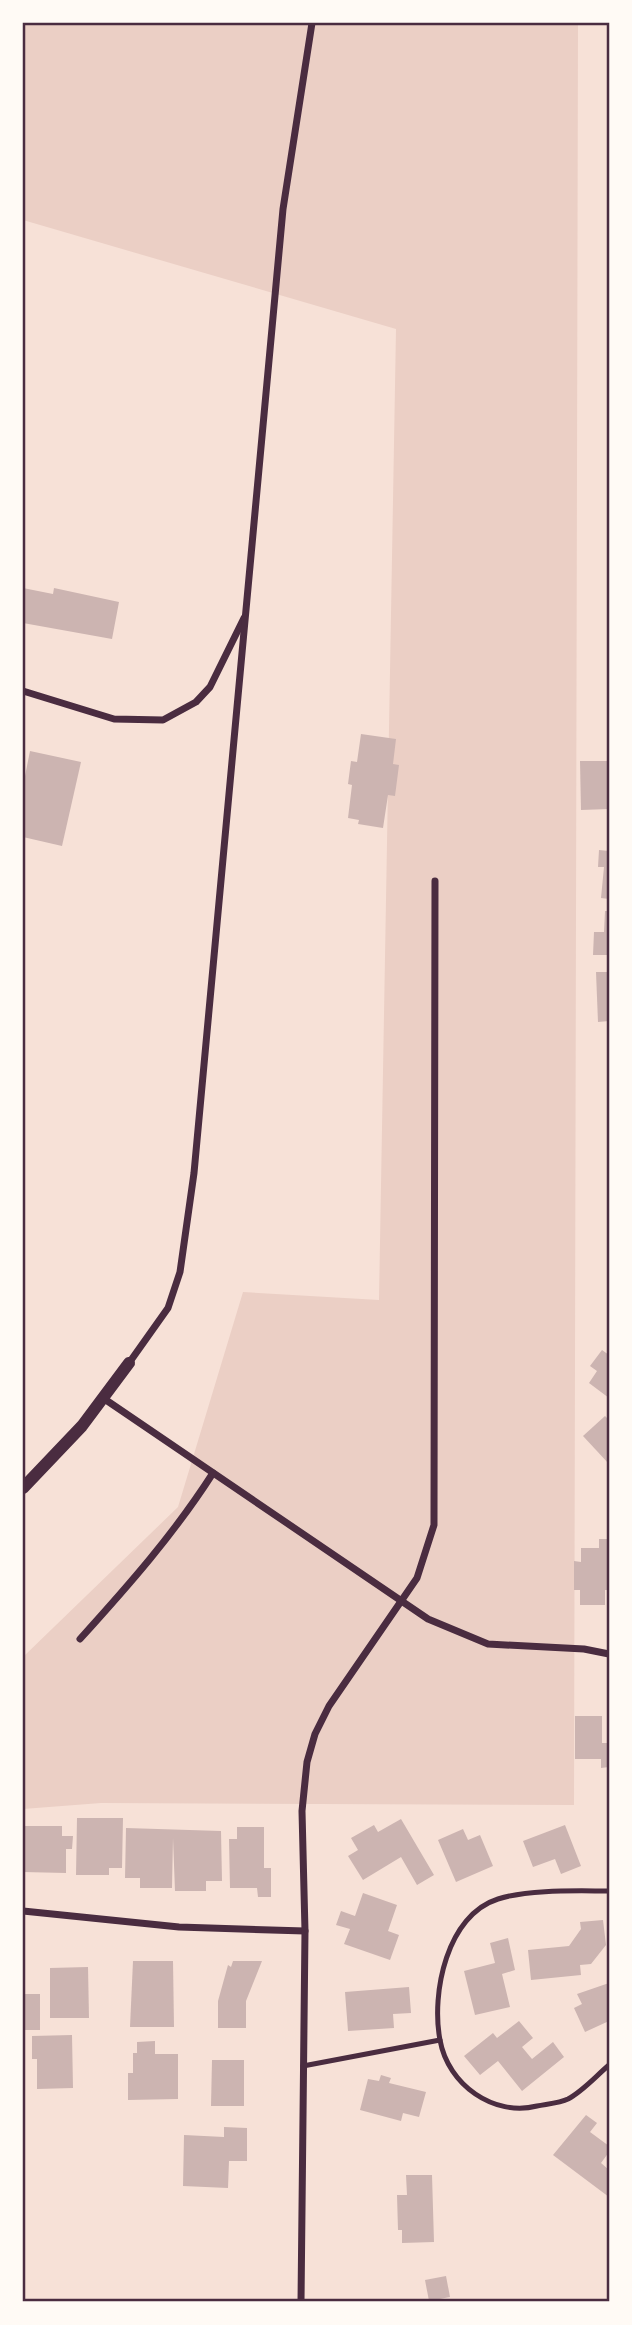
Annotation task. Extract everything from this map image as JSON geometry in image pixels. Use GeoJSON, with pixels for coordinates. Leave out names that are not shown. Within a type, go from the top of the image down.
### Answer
{"type":"FeatureCollection","features":[{"type":"Feature","properties":{"kind":"street"},"geometry":{"type":"LineString","coordinates":[[23,1488],[28,1478],[82,1426],[129,1363],[168,1308],[180,1272],[197,1145],[283,209],[312,23]]}},
{"type":"Feature","properties":{"kind":"street"},"geometry":{"type":"LineString","coordinates":[[23,691],[114,719],[163,720],[196,702],[210,687],[246,612]]}},
{"type":"Feature","properties":{"kind":"street"},"geometry":{"type":"LineString","coordinates":[[301,2302],[304,1931],[302,1811],[307,1762],[315,1734],[329,1706],[417,1578],[434,1525],[435,881]]}},
{"type":"Feature","properties":{"kind":"street"},"geometry":{"type":"LineString","coordinates":[[103,1398],[401,1602],[457,1634],[488,1644],[584,1649],[609,1654]]}},
{"type":"Feature","properties":{"kind":"street"},"geometry":{"type":"LineString","coordinates":[[80,1639],[151,1560],[184,1518],[213,1473]]}},
{"type":"Feature","properties":{"kind":"street"},"geometry":{"type":"LineString","coordinates":[[23,1911],[179,1927],[304,1931]]}},
{"type":"Feature","properties":{"kind":"lane"},"geometry":{"type":"LineString","coordinates":[[609,1891],[498,1899],[472,1913],[454,1936],[440,1986],[440,2040],[461,2083],[490,2104],[519,2111],[568,2099],[609,2065]]}},
{"type":"Feature","properties":{"kind":"lane"},"geometry":{"type":"LineString","coordinates":[[303,2066],[440,2040]]}},
{"type":"Feature","properties":{"kind":"shaded area"},"geometry":{"type":"Polygon","coordinates":[[[23,23],[578,23],[574,1805],[101,1803],[23,1809],[23,1657],[178,1507],[243,1292],[379,1300],[396,329],[23,220],[23,23]]]}},
{"type":"Feature","properties":{"kind":"building"},"geometry":{"type":"Polygon","coordinates":[[[23,588],[53,594],[54,588],[119,602],[112,639],[23,623],[23,588]]]}},
{"type":"Feature","properties":{"kind":"building"},"geometry":{"type":"Polygon","coordinates":[[[361,734],[396,739],[393,764],[399,765],[395,796],[388,795],[383,828],[358,824],[359,820],[348,818],[352,785],[348,784],[351,761],[357,762],[361,734]]]}},
{"type":"Feature","properties":{"kind":"building"},"geometry":{"type":"Polygon","coordinates":[[[30,751],[81,762],[62,846],[23,837],[23,786],[30,751]]]}},
{"type":"Feature","properties":{"kind":"building"},"geometry":{"type":"Polygon","coordinates":[[[580,761],[609,761],[609,809],[581,810],[580,761]]]}},
{"type":"Feature","properties":{"kind":"building"},"geometry":{"type":"Polygon","coordinates":[[[599,850],[609,851],[609,899],[601,898],[604,867],[598,867],[599,850]]]}},
{"type":"Feature","properties":{"kind":"building"},"geometry":{"type":"Polygon","coordinates":[[[605,911],[609,911],[609,955],[593,955],[594,932],[604,932],[605,911]]]}},
{"type":"Feature","properties":{"kind":"building"},"geometry":{"type":"Polygon","coordinates":[[[596,972],[609,972],[609,1021],[598,1022],[596,972]]]}},
{"type":"Feature","properties":{"kind":"building"},"geometry":{"type":"Polygon","coordinates":[[[602,1350],[609,1355],[609,1398],[589,1383],[597,1371],[590,1366],[602,1350]]]}},
{"type":"Feature","properties":{"kind":"building"},"geometry":{"type":"Polygon","coordinates":[[[605,1416],[609,1420],[609,1464],[583,1436],[605,1416]]]}},
{"type":"Feature","properties":{"kind":"building"},"geometry":{"type":"Polygon","coordinates":[[[599,1539],[609,1539],[609,1590],[605,1590],[605,1605],[580,1605],[580,1590],[574,1590],[574,1561],[581,1562],[581,1548],[599,1548],[599,1539]]]}},
{"type":"Feature","properties":{"kind":"building"},"geometry":{"type":"Polygon","coordinates":[[[575,1716],[602,1716],[602,1743],[609,1743],[609,1767],[601,1768],[601,1759],[575,1759],[575,1716]]]}},
{"type":"Feature","properties":{"kind":"building"},"geometry":{"type":"Polygon","coordinates":[[[77,1818],[123,1818],[122,1868],[109,1868],[109,1875],[76,1875],[77,1818]]]}},
{"type":"Feature","properties":{"kind":"building"},"geometry":{"type":"Polygon","coordinates":[[[401,1819],[434,1875],[417,1885],[401,1857],[363,1880],[348,1856],[358,1850],[351,1838],[374,1825],[378,1832],[401,1819]]]}},
{"type":"Feature","properties":{"kind":"building"},"geometry":{"type":"Polygon","coordinates":[[[565,1825],[581,1866],[561,1874],[555,1859],[533,1867],[523,1841],[565,1825]]]}},
{"type":"Feature","properties":{"kind":"building"},"geometry":{"type":"Polygon","coordinates":[[[23,1826],[62,1826],[62,1836],[73,1836],[72,1849],[66,1849],[66,1873],[23,1872],[23,1826]]]}},
{"type":"Feature","properties":{"kind":"building"},"geometry":{"type":"Polygon","coordinates":[[[237,1827],[264,1827],[264,1868],[271,1868],[271,1897],[258,1897],[257,1888],[230,1888],[229,1839],[237,1839],[237,1827]]]}},
{"type":"Feature","properties":{"kind":"building"},"geometry":{"type":"Polygon","coordinates":[[[126,1828],[221,1831],[222,1881],[206,1881],[206,1891],[175,1891],[173,1838],[172,1888],[140,1888],[140,1878],[125,1878],[126,1828]]]}},
{"type":"Feature","properties":{"kind":"building"},"geometry":{"type":"Polygon","coordinates":[[[463,1829],[468,1840],[480,1835],[493,1866],[456,1882],[438,1840],[463,1829]]]}},
{"type":"Feature","properties":{"kind":"building"},"geometry":{"type":"Polygon","coordinates":[[[363,1893],[397,1905],[388,1931],[399,1935],[390,1960],[344,1944],[350,1929],[336,1925],[341,1911],[355,1916],[363,1893]]]}},
{"type":"Feature","properties":{"kind":"building"},"geometry":{"type":"Polygon","coordinates":[[[603,1920],[606,1945],[591,1964],[580,1965],[581,1975],[531,1980],[528,1950],[569,1946],[581,1929],[580,1922],[603,1920]]]}},
{"type":"Feature","properties":{"kind":"building"},"geometry":{"type":"Polygon","coordinates":[[[508,1938],[515,1970],[502,1974],[510,2007],[475,2015],[464,1971],[495,1963],[490,1943],[508,1938]]]}},
{"type":"Feature","properties":{"kind":"building"},"geometry":{"type":"Polygon","coordinates":[[[133,1961],[173,1961],[174,2027],[130,2027],[133,1961]]]}},
{"type":"Feature","properties":{"kind":"building"},"geometry":{"type":"Polygon","coordinates":[[[233,1961],[262,1961],[246,2001],[246,2028],[218,2028],[218,2001],[228,1965],[231,1967],[233,1961]]]}},
{"type":"Feature","properties":{"kind":"building"},"geometry":{"type":"Polygon","coordinates":[[[88,1967],[89,2018],[50,2018],[50,1968],[88,1967]]]}},
{"type":"Feature","properties":{"kind":"building"},"geometry":{"type":"Polygon","coordinates":[[[609,1983],[609,2021],[585,2032],[574,2008],[582,2004],[577,1994],[609,1983]]]}},
{"type":"Feature","properties":{"kind":"building"},"geometry":{"type":"Polygon","coordinates":[[[409,1987],[411,2013],[393,2014],[394,2028],[348,2031],[345,1992],[409,1987]]]}},
{"type":"Feature","properties":{"kind":"building"},"geometry":{"type":"Polygon","coordinates":[[[23,1994],[40,1994],[40,2030],[23,2030],[23,1994]]]}},
{"type":"Feature","properties":{"kind":"building"},"geometry":{"type":"Polygon","coordinates":[[[519,2021],[533,2038],[522,2047],[532,2059],[553,2042],[564,2057],[522,2091],[498,2061],[480,2075],[464,2056],[493,2033],[497,2038],[519,2021]]]}},
{"type":"Feature","properties":{"kind":"building"},"geometry":{"type":"Polygon","coordinates":[[[72,2035],[73,2088],[37,2089],[37,2059],[32,2059],[32,2036],[72,2035]]]}},
{"type":"Feature","properties":{"kind":"building"},"geometry":{"type":"Polygon","coordinates":[[[155,2041],[155,2054],[178,2054],[178,2099],[128,2100],[128,2073],[133,2073],[133,2053],[137,2053],[137,2042],[155,2041]]]}},
{"type":"Feature","properties":{"kind":"building"},"geometry":{"type":"Polygon","coordinates":[[[212,2060],[244,2060],[244,2106],[211,2106],[212,2060]]]}},
{"type":"Feature","properties":{"kind":"building"},"geometry":{"type":"Polygon","coordinates":[[[381,2075],[391,2078],[389,2083],[426,2092],[419,2117],[403,2113],[401,2121],[360,2110],[368,2079],[379,2081],[381,2075]]]}},
{"type":"Feature","properties":{"kind":"building"},"geometry":{"type":"Polygon","coordinates":[[[586,2115],[597,2123],[590,2132],[609,2146],[609,2152],[601,2163],[609,2170],[609,2197],[553,2155],[586,2115]]]}},
{"type":"Feature","properties":{"kind":"building"},"geometry":{"type":"Polygon","coordinates":[[[224,2127],[247,2128],[247,2161],[229,2161],[228,2188],[183,2186],[184,2135],[224,2137],[224,2127]]]}},
{"type":"Feature","properties":{"kind":"building"},"geometry":{"type":"Polygon","coordinates":[[[406,2175],[432,2175],[434,2242],[402,2243],[402,2230],[398,2230],[397,2195],[407,2195],[406,2175]]]}},
{"type":"Feature","properties":{"kind":"building"},"geometry":{"type":"Polygon","coordinates":[[[446,2276],[450,2297],[429,2301],[425,2280],[446,2276]]]}}]}
